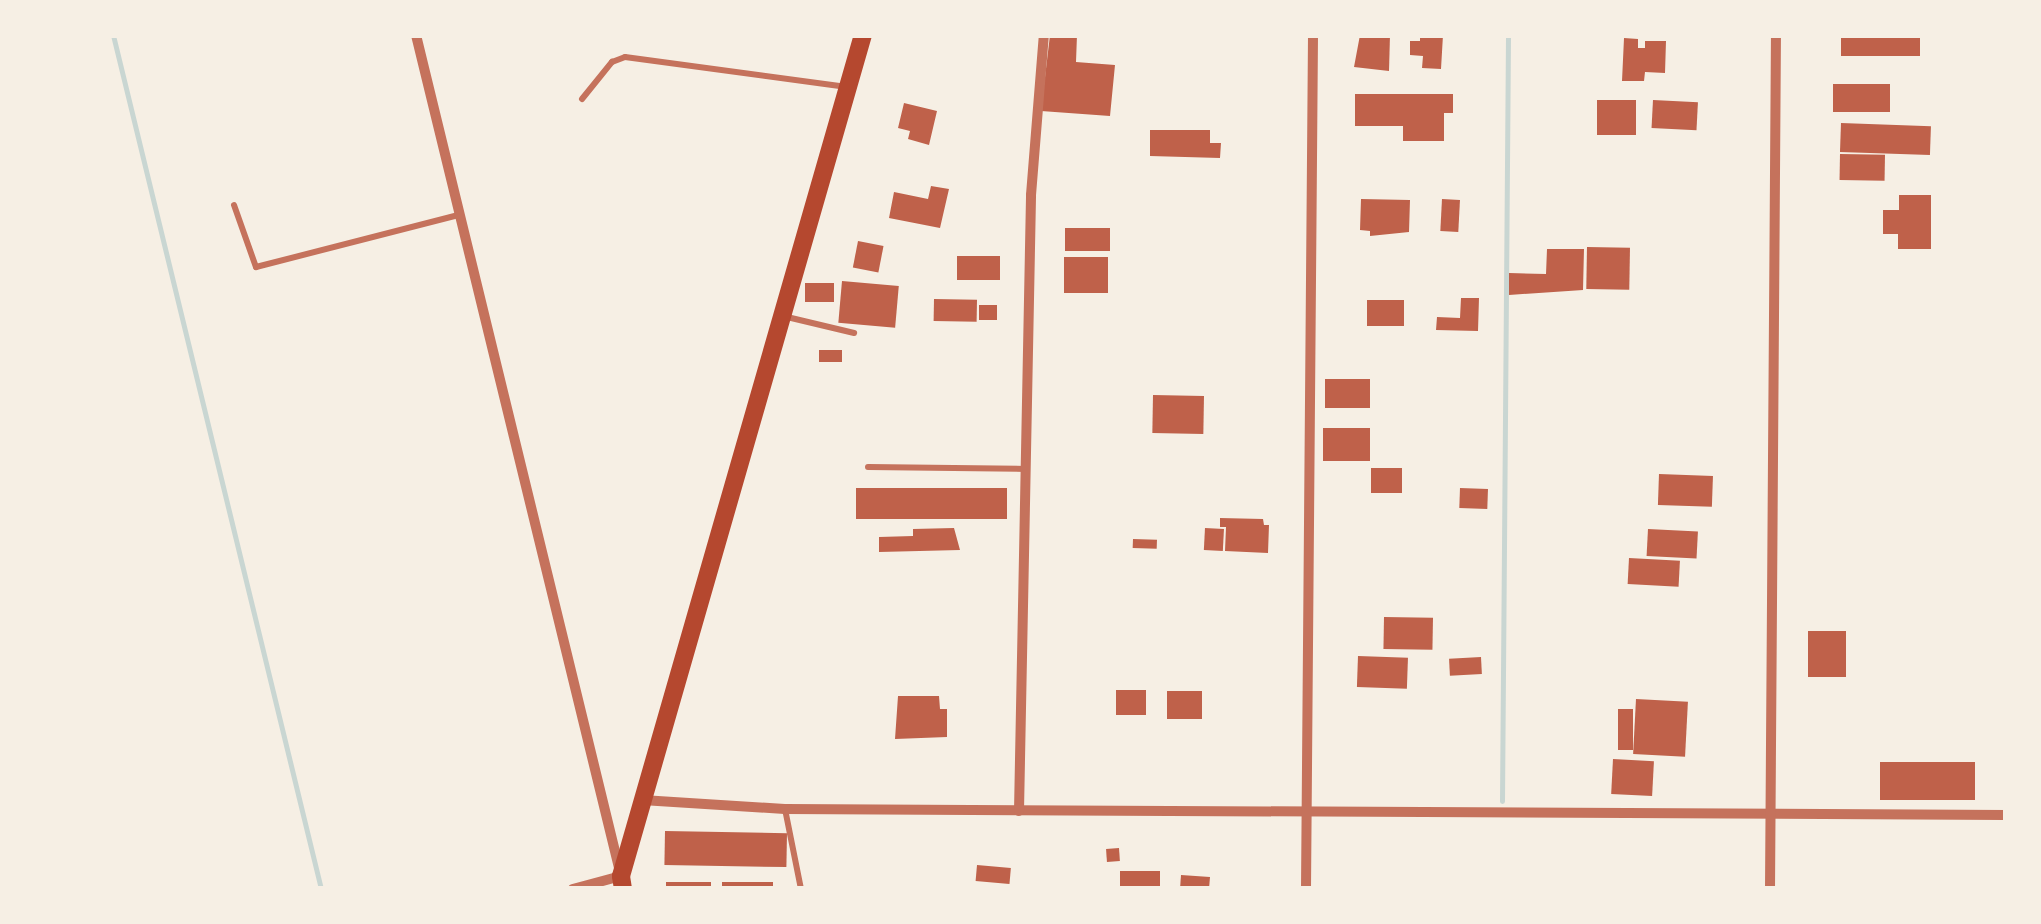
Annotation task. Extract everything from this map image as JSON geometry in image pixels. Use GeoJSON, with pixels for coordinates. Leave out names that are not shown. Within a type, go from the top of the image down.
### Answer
{"type":"FeatureCollection","features":[{"type":"Feature","properties":{"kind":"main road"},"geometry":{"type":"LineString","coordinates":[[622,882],[642,800],[863,35]]}},
{"type":"Feature","properties":{"kind":"street"},"geometry":{"type":"LineString","coordinates":[[416,35],[622,882],[573,889]]}},
{"type":"Feature","properties":{"kind":"street"},"geometry":{"type":"LineString","coordinates":[[1019,811],[1031,195],[1044,35]]}},
{"type":"Feature","properties":{"kind":"street"},"geometry":{"type":"LineString","coordinates":[[1306,889],[1314,35]]}},
{"type":"Feature","properties":{"kind":"street"},"geometry":{"type":"LineString","coordinates":[[1770,889],[1776,35]]}},
{"type":"Feature","properties":{"kind":"street"},"geometry":{"type":"LineString","coordinates":[[642,800],[785,809],[2006,815]]}},
{"type":"Feature","properties":{"kind":"lane"},"geometry":{"type":"LineString","coordinates":[[582,99],[612,62],[625,56],[849,87]]}},
{"type":"Feature","properties":{"kind":"lane"},"geometry":{"type":"LineString","coordinates":[[234,205],[256,267],[458,215]]}},
{"type":"Feature","properties":{"kind":"lane"},"geometry":{"type":"LineString","coordinates":[[784,316],[854,333]]}},
{"type":"Feature","properties":{"kind":"lane"},"geometry":{"type":"LineString","coordinates":[[868,467],[1028,469]]}},
{"type":"Feature","properties":{"kind":"lane"},"geometry":{"type":"LineString","coordinates":[[785,809],[801,889]]}},
{"type":"Feature","properties":{"kind":"building"},"geometry":{"type":"Polygon","coordinates":[[[1050,35],[1077,35],[1076,62],[1115,65],[1110,116],[1041,111],[1050,35]]]}},
{"type":"Feature","properties":{"kind":"building"},"geometry":{"type":"Polygon","coordinates":[[[1360,35],[1390,35],[1389,71],[1354,67],[1360,35]]]}},
{"type":"Feature","properties":{"kind":"building"},"geometry":{"type":"Polygon","coordinates":[[[1420,35],[1443,35],[1441,69],[1422,68],[1423,56],[1410,55],[1410,41],[1420,41],[1420,35]]]}},
{"type":"Feature","properties":{"kind":"building"},"geometry":{"type":"Polygon","coordinates":[[[1841,35],[1920,35],[1920,56],[1841,56],[1841,35]]]}},
{"type":"Feature","properties":{"kind":"building"},"geometry":{"type":"Polygon","coordinates":[[[1624,38],[1638,39],[1638,48],[1645,48],[1645,41],[1666,41],[1665,73],[1645,72],[1644,81],[1622,81],[1624,38]]]}},
{"type":"Feature","properties":{"kind":"building"},"geometry":{"type":"Polygon","coordinates":[[[1833,84],[1890,84],[1890,112],[1833,112],[1833,84]]]}},
{"type":"Feature","properties":{"kind":"building"},"geometry":{"type":"Polygon","coordinates":[[[1355,94],[1453,94],[1453,113],[1444,113],[1444,141],[1403,141],[1403,126],[1355,126],[1355,94]]]}},
{"type":"Feature","properties":{"kind":"building"},"geometry":{"type":"Polygon","coordinates":[[[1597,100],[1636,100],[1636,135],[1597,135],[1597,100]]]}},
{"type":"Feature","properties":{"kind":"building"},"geometry":{"type":"Polygon","coordinates":[[[1653,100],[1698,102],[1696,130],[1652,128],[1653,100]]]}},
{"type":"Feature","properties":{"kind":"building"},"geometry":{"type":"Polygon","coordinates":[[[904,103],[937,111],[929,145],[908,139],[910,131],[898,128],[904,103]]]}},
{"type":"Feature","properties":{"kind":"building"},"geometry":{"type":"Polygon","coordinates":[[[1841,123],[1931,126],[1930,155],[1840,152],[1841,123]]]}},
{"type":"Feature","properties":{"kind":"building"},"geometry":{"type":"Polygon","coordinates":[[[1150,130],[1210,130],[1210,143],[1221,143],[1220,158],[1150,156],[1150,130]]]}},
{"type":"Feature","properties":{"kind":"building"},"geometry":{"type":"Polygon","coordinates":[[[1840,154],[1885,155],[1885,181],[1840,180],[1840,154]]]}},
{"type":"Feature","properties":{"kind":"building"},"geometry":{"type":"Polygon","coordinates":[[[931,186],[949,189],[940,228],[889,218],[894,192],[928,199],[931,186]]]}},
{"type":"Feature","properties":{"kind":"building"},"geometry":{"type":"Polygon","coordinates":[[[1899,195],[1931,195],[1931,249],[1898,249],[1898,234],[1883,234],[1883,210],[1899,210],[1899,195]]]}},
{"type":"Feature","properties":{"kind":"building"},"geometry":{"type":"Polygon","coordinates":[[[1361,199],[1410,200],[1409,232],[1370,236],[1370,231],[1360,230],[1361,199]]]}},
{"type":"Feature","properties":{"kind":"building"},"geometry":{"type":"Polygon","coordinates":[[[1442,199],[1460,200],[1458,232],[1440,231],[1442,199]]]}},
{"type":"Feature","properties":{"kind":"building"},"geometry":{"type":"Polygon","coordinates":[[[1065,228],[1110,228],[1110,251],[1065,251],[1065,228]]]}},
{"type":"Feature","properties":{"kind":"building"},"geometry":{"type":"Polygon","coordinates":[[[858,241],[884,246],[878,272],[853,268],[858,241]]]}},
{"type":"Feature","properties":{"kind":"building"},"geometry":{"type":"Polygon","coordinates":[[[1587,247],[1630,248],[1629,290],[1586,289],[1587,247]]]}},
{"type":"Feature","properties":{"kind":"building"},"geometry":{"type":"Polygon","coordinates":[[[1547,249],[1584,249],[1583,290],[1509,295],[1509,273],[1546,274],[1547,249]]]}},
{"type":"Feature","properties":{"kind":"building"},"geometry":{"type":"Polygon","coordinates":[[[957,256],[1000,256],[1000,280],[957,280],[957,256]]]}},
{"type":"Feature","properties":{"kind":"building"},"geometry":{"type":"Polygon","coordinates":[[[1064,257],[1108,257],[1108,293],[1064,293],[1064,257]]]}},
{"type":"Feature","properties":{"kind":"building"},"geometry":{"type":"Polygon","coordinates":[[[842,281],[899,286],[895,328],[838,323],[842,281]]]}},
{"type":"Feature","properties":{"kind":"building"},"geometry":{"type":"Polygon","coordinates":[[[805,283],[834,283],[834,302],[805,302],[805,283]]]}},
{"type":"Feature","properties":{"kind":"building"},"geometry":{"type":"Polygon","coordinates":[[[1461,298],[1479,298],[1478,331],[1436,330],[1437,317],[1460,318],[1461,298]]]}},
{"type":"Feature","properties":{"kind":"building"},"geometry":{"type":"Polygon","coordinates":[[[934,299],[977,300],[977,322],[934,321],[934,299]]]}},
{"type":"Feature","properties":{"kind":"building"},"geometry":{"type":"Polygon","coordinates":[[[1367,300],[1404,300],[1404,326],[1367,326],[1367,300]]]}},
{"type":"Feature","properties":{"kind":"building"},"geometry":{"type":"Polygon","coordinates":[[[979,305],[997,305],[997,320],[979,320],[979,305]]]}},
{"type":"Feature","properties":{"kind":"building"},"geometry":{"type":"Polygon","coordinates":[[[819,350],[842,350],[842,362],[819,362],[819,350]]]}},
{"type":"Feature","properties":{"kind":"building"},"geometry":{"type":"Polygon","coordinates":[[[1325,379],[1370,379],[1370,408],[1325,408],[1325,379]]]}},
{"type":"Feature","properties":{"kind":"building"},"geometry":{"type":"Polygon","coordinates":[[[1153,395],[1204,396],[1203,434],[1152,433],[1153,395]]]}},
{"type":"Feature","properties":{"kind":"building"},"geometry":{"type":"Polygon","coordinates":[[[1323,428],[1370,428],[1370,461],[1323,461],[1323,428]]]}},
{"type":"Feature","properties":{"kind":"building"},"geometry":{"type":"Polygon","coordinates":[[[1371,468],[1402,468],[1402,493],[1371,493],[1371,468]]]}},
{"type":"Feature","properties":{"kind":"building"},"geometry":{"type":"Polygon","coordinates":[[[1659,474],[1713,476],[1712,507],[1658,505],[1659,474]]]}},
{"type":"Feature","properties":{"kind":"building"},"geometry":{"type":"Polygon","coordinates":[[[856,488],[1007,488],[1007,519],[856,519],[856,488]]]}},
{"type":"Feature","properties":{"kind":"building"},"geometry":{"type":"Polygon","coordinates":[[[1460,488],[1488,489],[1487,509],[1459,508],[1460,488]]]}},
{"type":"Feature","properties":{"kind":"building"},"geometry":{"type":"Polygon","coordinates":[[[1220,518],[1263,519],[1264,525],[1269,525],[1268,553],[1225,551],[1226,527],[1220,527],[1220,518]]]}},
{"type":"Feature","properties":{"kind":"building"},"geometry":{"type":"Polygon","coordinates":[[[954,528],[960,550],[879,552],[879,537],[913,536],[913,529],[954,528]]]}},
{"type":"Feature","properties":{"kind":"building"},"geometry":{"type":"Polygon","coordinates":[[[1205,528],[1224,529],[1223,551],[1204,550],[1205,528]]]}},
{"type":"Feature","properties":{"kind":"building"},"geometry":{"type":"Polygon","coordinates":[[[1648,529],[1698,532],[1697,559],[1647,556],[1648,529]]]}},
{"type":"Feature","properties":{"kind":"building"},"geometry":{"type":"Polygon","coordinates":[[[1133,539],[1157,540],[1157,549],[1133,548],[1133,539]]]}},
{"type":"Feature","properties":{"kind":"building"},"geometry":{"type":"Polygon","coordinates":[[[1629,558],[1680,561],[1679,587],[1628,584],[1629,558]]]}},
{"type":"Feature","properties":{"kind":"building"},"geometry":{"type":"Polygon","coordinates":[[[1384,617],[1433,618],[1432,650],[1383,649],[1384,617]]]}},
{"type":"Feature","properties":{"kind":"building"},"geometry":{"type":"Polygon","coordinates":[[[1808,631],[1846,631],[1846,677],[1808,677],[1808,631]]]}},
{"type":"Feature","properties":{"kind":"building"},"geometry":{"type":"Polygon","coordinates":[[[1358,656],[1408,658],[1407,689],[1357,687],[1358,656]]]}},
{"type":"Feature","properties":{"kind":"building"},"geometry":{"type":"Polygon","coordinates":[[[1481,657],[1482,674],[1450,676],[1449,659],[1481,657]]]}},
{"type":"Feature","properties":{"kind":"building"},"geometry":{"type":"Polygon","coordinates":[[[1116,690],[1146,690],[1146,715],[1116,715],[1116,690]]]}},
{"type":"Feature","properties":{"kind":"building"},"geometry":{"type":"Polygon","coordinates":[[[1167,691],[1202,691],[1202,719],[1167,719],[1167,691]]]}},
{"type":"Feature","properties":{"kind":"building"},"geometry":{"type":"Polygon","coordinates":[[[898,696],[939,696],[940,709],[947,709],[947,737],[895,739],[898,696]]]}},
{"type":"Feature","properties":{"kind":"building"},"geometry":{"type":"Polygon","coordinates":[[[1636,699],[1688,702],[1685,757],[1633,754],[1636,699]]]}},
{"type":"Feature","properties":{"kind":"building"},"geometry":{"type":"Polygon","coordinates":[[[1618,709],[1633,709],[1633,750],[1618,750],[1618,709]]]}},
{"type":"Feature","properties":{"kind":"building"},"geometry":{"type":"Polygon","coordinates":[[[1613,759],[1654,761],[1652,796],[1611,794],[1613,759]]]}},
{"type":"Feature","properties":{"kind":"building"},"geometry":{"type":"Polygon","coordinates":[[[1880,762],[1975,762],[1975,800],[1880,800],[1880,762]]]}},
{"type":"Feature","properties":{"kind":"building"},"geometry":{"type":"Polygon","coordinates":[[[665,831],[787,833],[786,867],[664,865],[665,831]]]}},
{"type":"Feature","properties":{"kind":"building"},"geometry":{"type":"Polygon","coordinates":[[[1119,848],[1120,861],[1107,862],[1106,849],[1119,848]]]}},
{"type":"Feature","properties":{"kind":"building"},"geometry":{"type":"Polygon","coordinates":[[[977,865],[1011,868],[1009,884],[976,881],[977,865]]]}},
{"type":"Feature","properties":{"kind":"building"},"geometry":{"type":"Polygon","coordinates":[[[1120,871],[1160,871],[1160,889],[1120,889],[1120,871]]]}},
{"type":"Feature","properties":{"kind":"building"},"geometry":{"type":"Polygon","coordinates":[[[1181,875],[1210,877],[1209,889],[1180,889],[1181,875]]]}},
{"type":"Feature","properties":{"kind":"building"},"geometry":{"type":"Polygon","coordinates":[[[666,882],[711,882],[711,889],[666,889],[666,882]]]}},
{"type":"Feature","properties":{"kind":"building"},"geometry":{"type":"Polygon","coordinates":[[[722,882],[773,882],[773,889],[722,889],[722,882]]]}},
{"type":"Feature","properties":{"kind":"waterway"},"geometry":{"type":"LineString","coordinates":[[113,35],[321,889]]}},
{"type":"Feature","properties":{"kind":"waterway"},"geometry":{"type":"LineString","coordinates":[[1502,801],[1508,35]]}}]}
